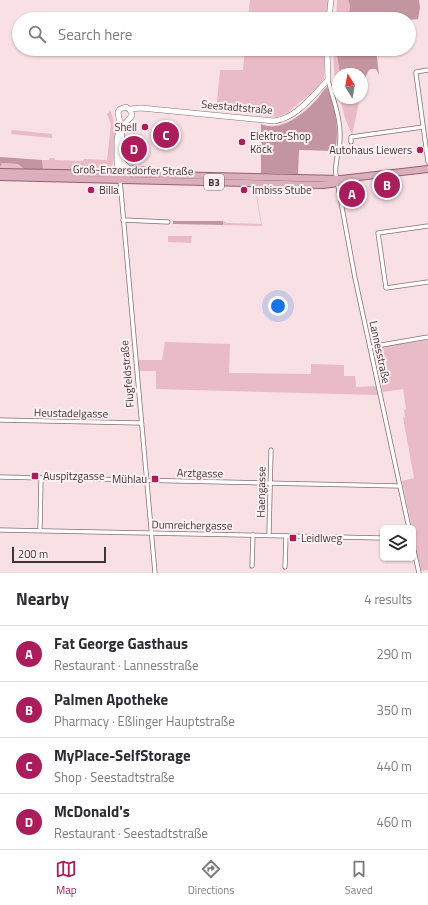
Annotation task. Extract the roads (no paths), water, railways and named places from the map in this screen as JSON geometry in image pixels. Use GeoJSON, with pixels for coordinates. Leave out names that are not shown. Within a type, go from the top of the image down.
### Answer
{"type":"FeatureCollection","features":[{"type":"Feature","properties":{"kind":"main road","name":"B3"},"geometry":{"type":"LineString","coordinates":[[337,182],[382,177],[403,172],[428,169]]}},
{"type":"Feature","properties":{"kind":"main road","name":"Groß-Enzersdorfer Straße"},"geometry":{"type":"LineString","coordinates":[[0,172],[105,174],[120,177],[324,185],[337,182]]}},
{"type":"Feature","properties":{"kind":"main road","name":"Groß-Enzersdorfer Straße"},"geometry":{"type":"LineString","coordinates":[[0,177],[183,176],[337,182]]}},
{"type":"Feature","properties":{"kind":"street"},"geometry":{"type":"LineString","coordinates":[[330,12],[331,0]]}},
{"type":"Feature","properties":{"kind":"street"},"geometry":{"type":"LineString","coordinates":[[326,56],[328,80]]}},
{"type":"Feature","properties":{"kind":"street"},"geometry":{"type":"LineString","coordinates":[[428,70],[416,72],[428,162]]}},
{"type":"Feature","properties":{"kind":"street","name":"Seestadtstraße"},"geometry":{"type":"LineString","coordinates":[[119,118],[118,112],[120,109],[126,107],[131,112],[145,109],[274,121],[281,120],[295,112],[315,95],[328,80]]}},
{"type":"Feature","properties":{"kind":"street","name":"Lannesstraße"},"geometry":{"type":"LineString","coordinates":[[328,80],[340,124],[340,138],[336,164],[337,182],[355,278],[408,525]]}},
{"type":"Feature","properties":{"kind":"street"},"geometry":{"type":"LineString","coordinates":[[105,174],[114,168],[119,159],[121,133],[131,112]]}},
{"type":"Feature","properties":{"kind":"street"},"geometry":{"type":"LineString","coordinates":[[119,118],[124,121],[128,120]]}},
{"type":"Feature","properties":{"kind":"street"},"geometry":{"type":"LineString","coordinates":[[119,118],[120,124],[117,140],[120,177]]}},
{"type":"Feature","properties":{"kind":"street"},"geometry":{"type":"LineString","coordinates":[[351,142],[350,137],[423,126]]}},
{"type":"Feature","properties":{"kind":"street"},"geometry":{"type":"LineString","coordinates":[[119,159],[124,166],[128,168],[183,176]]}},
{"type":"Feature","properties":{"kind":"street","name":"Flugfeldstraße"},"geometry":{"type":"LineString","coordinates":[[120,177],[155,573]]}},
{"type":"Feature","properties":{"kind":"street"},"geometry":{"type":"LineString","coordinates":[[123,220],[168,222]]}},
{"type":"Feature","properties":{"kind":"street"},"geometry":{"type":"LineString","coordinates":[[428,226],[378,233],[386,288],[428,282]]}},
{"type":"Feature","properties":{"kind":"street"},"geometry":{"type":"LineString","coordinates":[[370,347],[428,337]]}},
{"type":"Feature","properties":{"kind":"street","name":"Heustadelgasse"},"geometry":{"type":"LineString","coordinates":[[0,420],[141,423]]}},
{"type":"Feature","properties":{"kind":"street","name":"Haengasse"},"geometry":{"type":"LineString","coordinates":[[269,535],[271,450]]}},
{"type":"Feature","properties":{"kind":"street","name":"Arztgasse"},"geometry":{"type":"LineString","coordinates":[[0,477],[400,486]]}},
{"type":"Feature","properties":{"kind":"street"},"geometry":{"type":"LineString","coordinates":[[40,530],[42,478]]}},
{"type":"Feature","properties":{"kind":"street","name":"Dumreichergasse"},"geometry":{"type":"LineString","coordinates":[[0,530],[380,538]]}},
{"type":"Feature","properties":{"kind":"street"},"geometry":{"type":"LineString","coordinates":[[252,566],[253,535]]}},
{"type":"Feature","properties":{"kind":"street"},"geometry":{"type":"LineString","coordinates":[[285,567],[286,536]]}},
{"type":"Feature","properties":{"kind":"street"},"geometry":{"type":"LineString","coordinates":[[416,560],[419,573]]}},
{"type":"Feature","properties":{"kind":"place","name":"Shell"},"geometry":{"type":"Point","coordinates":[145,127]}},
{"type":"Feature","properties":{"kind":"place","name":"MyPlace-SelfStorage"},"geometry":{"type":"Point","coordinates":[166,135]}},
{"type":"Feature","properties":{"kind":"place","name":"Elektro-Shop Köck"},"geometry":{"type":"Point","coordinates":[242,142]}},
{"type":"Feature","properties":{"kind":"place","name":"McDonald's"},"geometry":{"type":"Point","coordinates":[134,149]}},
{"type":"Feature","properties":{"kind":"place","name":"Autohaus Liewers"},"geometry":{"type":"Point","coordinates":[420,150]}},
{"type":"Feature","properties":{"kind":"place","name":"Palmen Apotheke"},"geometry":{"type":"Point","coordinates":[387,185]}},
{"type":"Feature","properties":{"kind":"place","name":"Billa"},"geometry":{"type":"Point","coordinates":[91,190]}},
{"type":"Feature","properties":{"kind":"place","name":"Imbiss Stube"},"geometry":{"type":"Point","coordinates":[244,190]}},
{"type":"Feature","properties":{"kind":"place","name":"Fat George Gasthaus"},"geometry":{"type":"Point","coordinates":[352,194]}},
{"type":"Feature","properties":{"kind":"place","name":"Auspitzgasse"},"geometry":{"type":"Point","coordinates":[35,476]}},
{"type":"Feature","properties":{"kind":"place","name":"Mühlau"},"geometry":{"type":"Point","coordinates":[155,479]}},
{"type":"Feature","properties":{"kind":"place","name":"Leidlweg"},"geometry":{"type":"Point","coordinates":[293,538]}}]}
